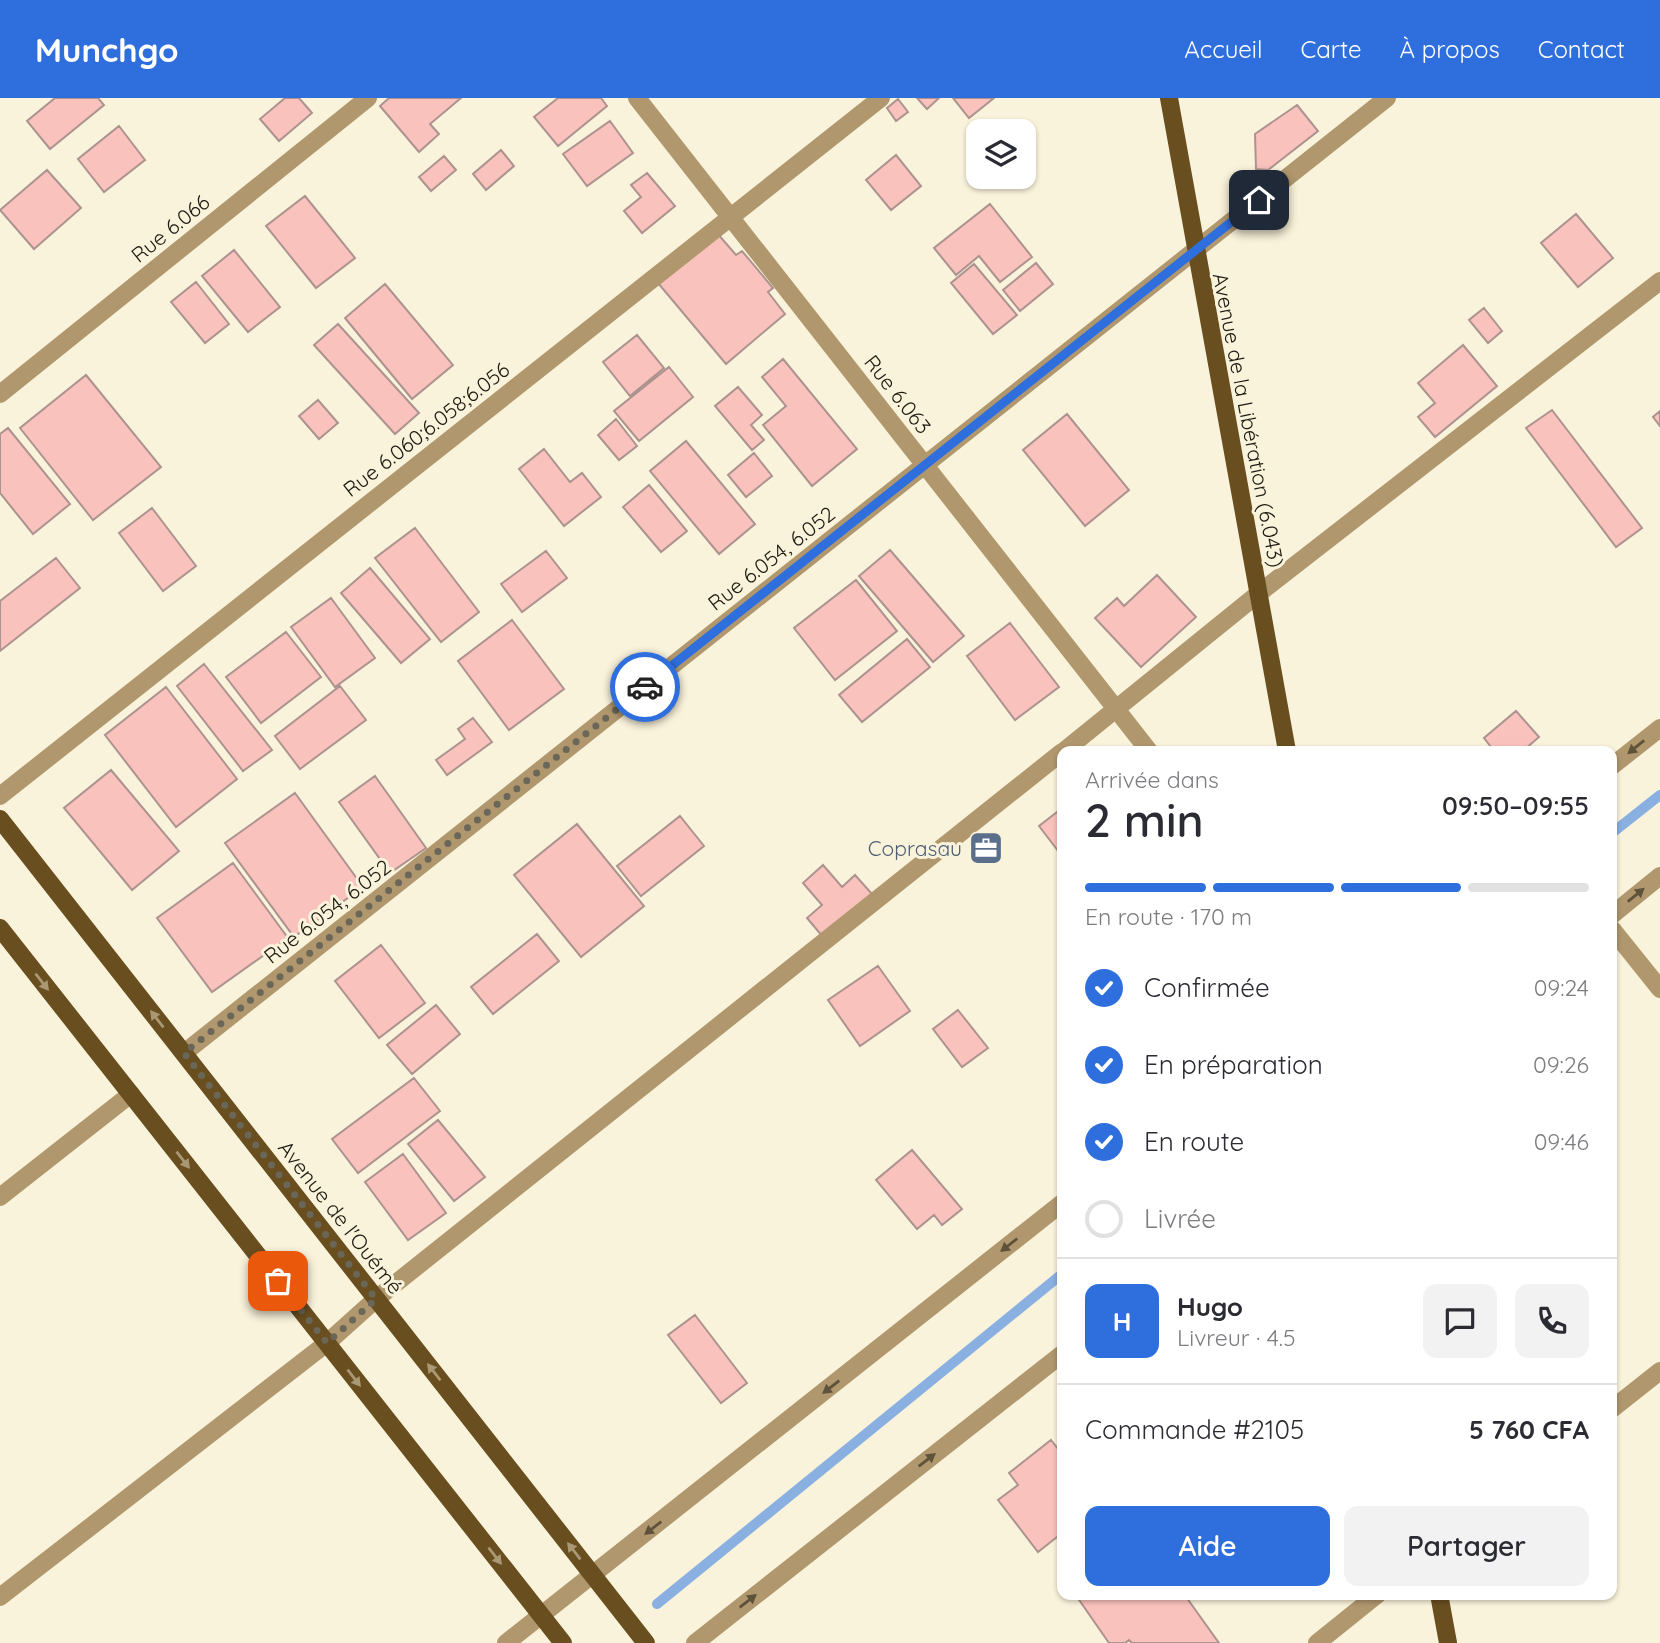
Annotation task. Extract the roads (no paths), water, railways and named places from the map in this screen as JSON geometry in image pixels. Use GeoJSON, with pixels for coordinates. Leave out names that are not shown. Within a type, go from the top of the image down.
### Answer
{"type":"FeatureCollection","features":[{"type":"Feature","properties":{"kind":"main road","name":"Avenue de la Libération (6.043)"},"geometry":{"type":"LineString","coordinates":[[1168,98],[1286,746]]}},
{"type":"Feature","properties":{"kind":"main road","name":"Avenue de l'Ouémé"},"geometry":{"type":"LineString","coordinates":[[0,819],[646,1643]]}},
{"type":"Feature","properties":{"kind":"main road"},"geometry":{"type":"LineString","coordinates":[[0,928],[563,1643]]}},
{"type":"Feature","properties":{"kind":"main road"},"geometry":{"type":"LineString","coordinates":[[1440,1600],[1448,1643]]}},
{"type":"Feature","properties":{"kind":"street","name":"Rue 6.066"},"geometry":{"type":"LineString","coordinates":[[0,394],[368,98]]}},
{"type":"Feature","properties":{"kind":"street","name":"Rue 6.063"},"geometry":{"type":"LineString","coordinates":[[636,98],[1145,746]]}},
{"type":"Feature","properties":{"kind":"street","name":"Rue 6.060;6.058;6.056"},"geometry":{"type":"LineString","coordinates":[[0,796],[881,98]]}},
{"type":"Feature","properties":{"kind":"street","name":"Rue 6.054, 6.052"},"geometry":{"type":"LineString","coordinates":[[184,1053],[1387,98]]}},
{"type":"Feature","properties":{"kind":"street"},"geometry":{"type":"LineString","coordinates":[[1071,746],[1258,594],[1660,281]]}},
{"type":"Feature","properties":{"kind":"street"},"geometry":{"type":"LineString","coordinates":[[1617,762],[1660,727]]}},
{"type":"Feature","properties":{"kind":"street"},"geometry":{"type":"LineString","coordinates":[[0,1597],[327,1343],[376,1299],[1057,757]]}},
{"type":"Feature","properties":{"kind":"street"},"geometry":{"type":"LineString","coordinates":[[1617,911],[1660,876]]}},
{"type":"Feature","properties":{"kind":"street"},"geometry":{"type":"LineString","coordinates":[[1617,935],[1660,989]]}},
{"type":"Feature","properties":{"kind":"street"},"geometry":{"type":"LineString","coordinates":[[0,1197],[131,1094]]}},
{"type":"Feature","properties":{"kind":"street"},"geometry":{"type":"LineString","coordinates":[[506,1643],[1057,1207]]}},
{"type":"Feature","properties":{"kind":"street"},"geometry":{"type":"LineString","coordinates":[[695,1643],[1057,1358]]}},
{"type":"Feature","properties":{"kind":"street"},"geometry":{"type":"LineString","coordinates":[[1617,1405],[1660,1370]]}},
{"type":"Feature","properties":{"kind":"street"},"geometry":{"type":"LineString","coordinates":[[1317,1643],[1371,1600]]}},
{"type":"Feature","properties":{"kind":"waterway"},"geometry":{"type":"LineString","coordinates":[[1617,829],[1660,795]]}},
{"type":"Feature","properties":{"kind":"waterway"},"geometry":{"type":"LineString","coordinates":[[657,1604],[1057,1278]]}},
{"type":"Feature","properties":{"kind":"place","name":"Coprasau"},"geometry":{"type":"Point","coordinates":[986,848]}}]}
